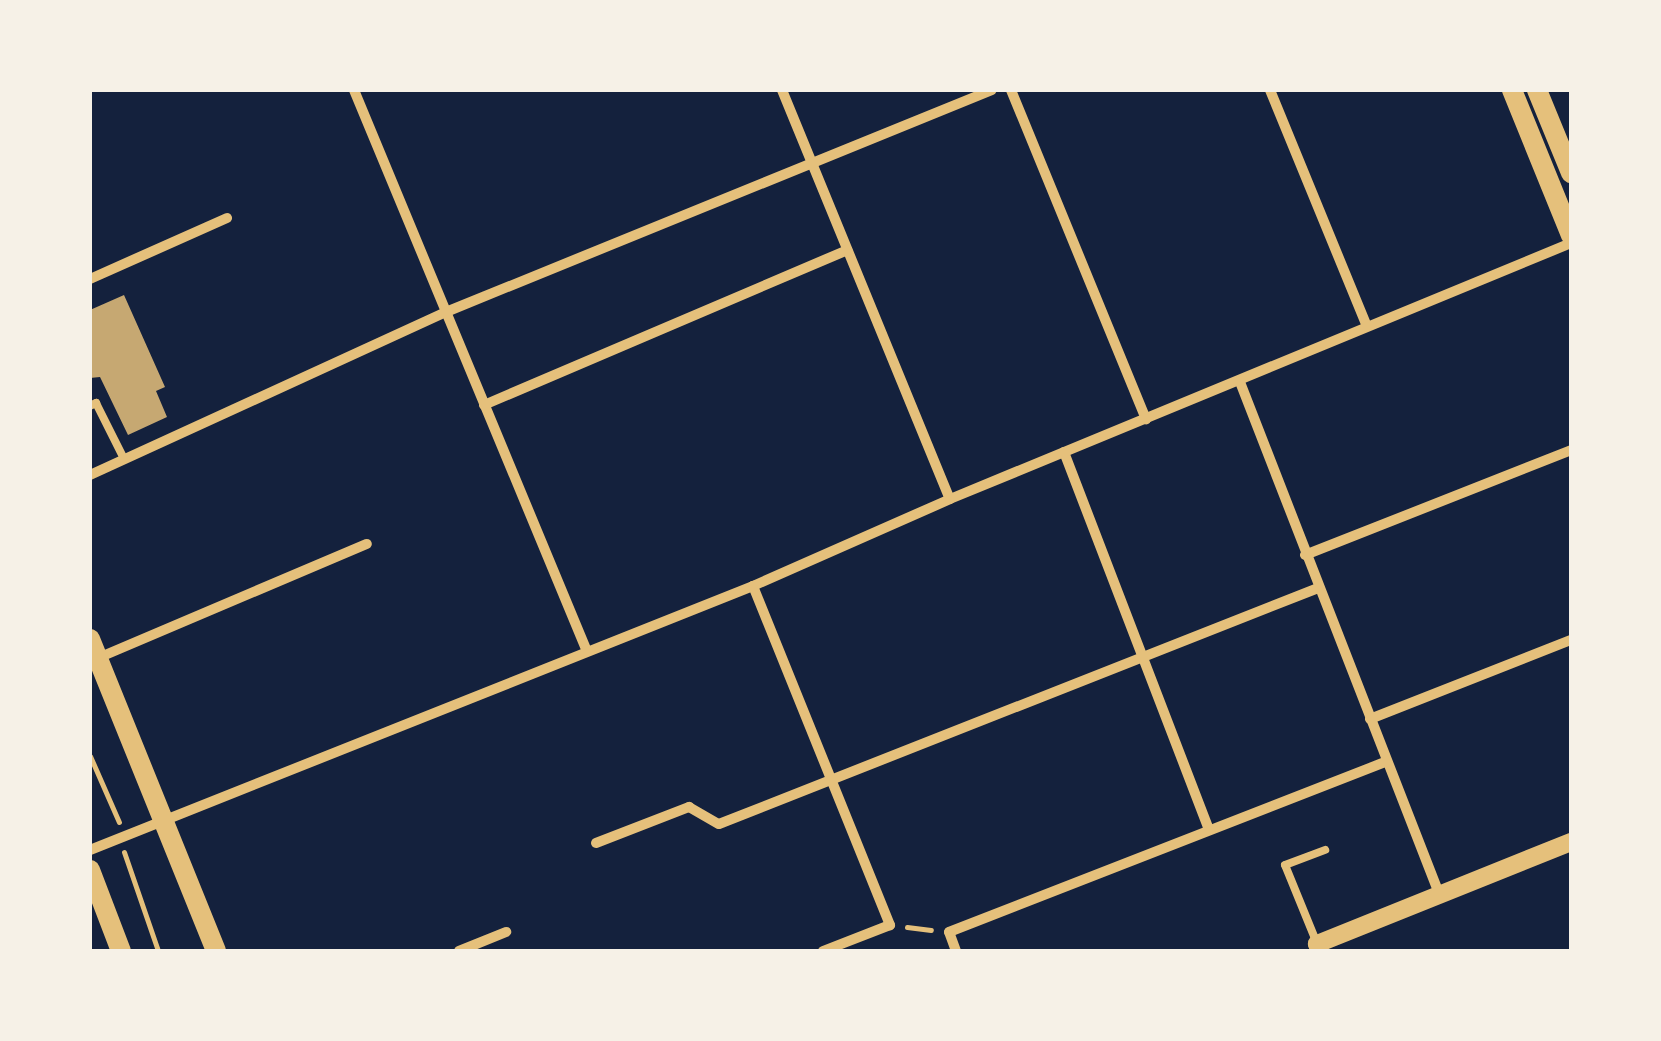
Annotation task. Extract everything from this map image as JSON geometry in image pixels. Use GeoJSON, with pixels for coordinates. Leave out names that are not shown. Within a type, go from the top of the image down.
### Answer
{"type":"FeatureCollection","features":[{"type":"Feature","properties":{"kind":"main road"},"geometry":{"type":"LineString","coordinates":[[1512,90],[1571,235]]}},
{"type":"Feature","properties":{"kind":"main road"},"geometry":{"type":"LineString","coordinates":[[1537,90],[1569,162]]}},
{"type":"Feature","properties":{"kind":"main road"},"geometry":{"type":"LineString","coordinates":[[94,648],[216,951]]}},
{"type":"Feature","properties":{"kind":"main road"},"geometry":{"type":"LineString","coordinates":[[90,870],[121,951]]}},
{"type":"Feature","properties":{"kind":"street"},"geometry":{"type":"LineString","coordinates":[[354,90],[586,649]]}},
{"type":"Feature","properties":{"kind":"street"},"geometry":{"type":"LineString","coordinates":[[782,90],[950,499]]}},
{"type":"Feature","properties":{"kind":"street"},"geometry":{"type":"LineString","coordinates":[[90,475],[446,312],[992,90]]}},
{"type":"Feature","properties":{"kind":"street"},"geometry":{"type":"LineString","coordinates":[[1011,90],[1146,419]]}},
{"type":"Feature","properties":{"kind":"street"},"geometry":{"type":"LineString","coordinates":[[1270,90],[1366,326]]}},
{"type":"Feature","properties":{"kind":"street"},"geometry":{"type":"LineString","coordinates":[[90,279],[227,218]]}},
{"type":"Feature","properties":{"kind":"street"},"geometry":{"type":"LineString","coordinates":[[90,850],[586,649],[753,586],[950,499],[1571,244]]}},
{"type":"Feature","properties":{"kind":"street"},"geometry":{"type":"LineString","coordinates":[[484,405],[847,250]]}},
{"type":"Feature","properties":{"kind":"street"},"geometry":{"type":"LineString","coordinates":[[1240,382],[1440,896]]}},
{"type":"Feature","properties":{"kind":"street"},"geometry":{"type":"LineString","coordinates":[[1305,555],[1571,450]]}},
{"type":"Feature","properties":{"kind":"street"},"geometry":{"type":"LineString","coordinates":[[1064,452],[1209,830]]}},
{"type":"Feature","properties":{"kind":"street"},"geometry":{"type":"LineString","coordinates":[[94,648],[367,544]]}},
{"type":"Feature","properties":{"kind":"street"},"geometry":{"type":"LineString","coordinates":[[753,586],[890,925],[824,951]]}},
{"type":"Feature","properties":{"kind":"street"},"geometry":{"type":"LineString","coordinates":[[596,844],[689,806],[719,824],[1318,588]]}},
{"type":"Feature","properties":{"kind":"street"},"geometry":{"type":"LineString","coordinates":[[1370,718],[1571,640]]}},
{"type":"Feature","properties":{"kind":"street"},"geometry":{"type":"LineString","coordinates":[[956,951],[949,932],[1387,761]]}},
{"type":"Feature","properties":{"kind":"street"},"geometry":{"type":"LineString","coordinates":[[1318,947],[1571,842]]}},
{"type":"Feature","properties":{"kind":"street"},"geometry":{"type":"LineString","coordinates":[[459,951],[506,932]]}},
{"type":"Feature","properties":{"kind":"lane"},"geometry":{"type":"LineString","coordinates":[[90,406],[96,403],[124,460]]}},
{"type":"Feature","properties":{"kind":"lane"},"geometry":{"type":"LineString","coordinates":[[1318,947],[1285,865],[1326,850]]}},
{"type":"Feature","properties":{"kind":"path"},"geometry":{"type":"LineString","coordinates":[[890,925],[949,932]]}},
{"type":"Feature","properties":{"kind":"building"},"geometry":{"type":"Polygon","coordinates":[[[124,295],[165,387],[156,391],[167,417],[128,435],[100,377],[90,378],[90,310],[124,295]]]}}]}
